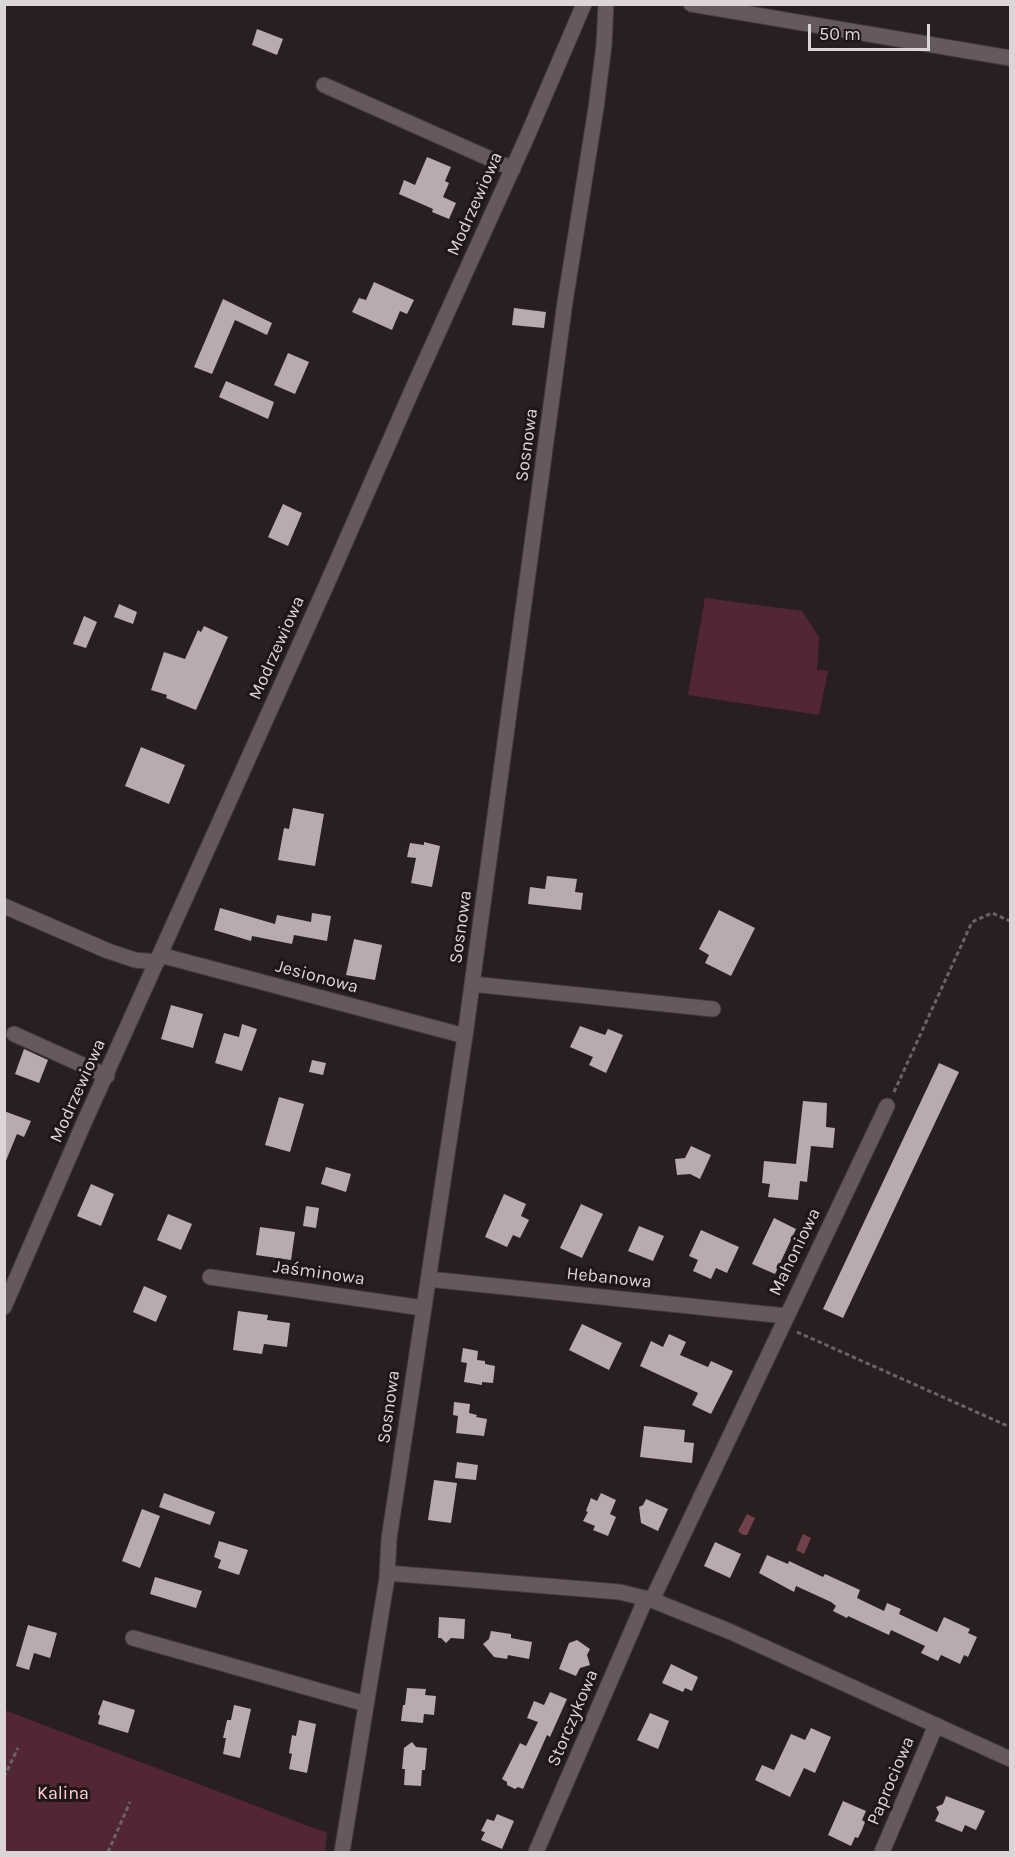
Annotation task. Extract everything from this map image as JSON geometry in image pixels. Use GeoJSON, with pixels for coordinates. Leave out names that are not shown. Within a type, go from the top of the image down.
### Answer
{"type":"FeatureCollection","features":[{"type":"Feature","properties":{"kind":"street","name":"Modrzewiowa"},"geometry":{"type":"LineString","coordinates":[[4,1307],[83,1125],[513,169],[584,4]]}},
{"type":"Feature","properties":{"kind":"street","name":"Sosnowa"},"geometry":{"type":"LineString","coordinates":[[342,1852],[387,1573],[389,1539],[465,1036],[565,302],[596,108],[604,45],[606,4]]}},
{"type":"Feature","properties":{"kind":"street"},"geometry":{"type":"LineString","coordinates":[[691,4],[1011,58]]}},
{"type":"Feature","properties":{"kind":"street"},"geometry":{"type":"LineString","coordinates":[[324,85],[513,169]]}},
{"type":"Feature","properties":{"kind":"street","name":"Jesionowa"},"geometry":{"type":"LineString","coordinates":[[4,906],[108,951],[135,960],[158,958],[465,1036]]}},
{"type":"Feature","properties":{"kind":"street"},"geometry":{"type":"LineString","coordinates":[[472,984],[713,1010]]}},
{"type":"Feature","properties":{"kind":"street"},"geometry":{"type":"LineString","coordinates":[[14,1034],[106,1076]]}},
{"type":"Feature","properties":{"kind":"street","name":"Mahoniowa"},"geometry":{"type":"LineString","coordinates":[[649,1599],[887,1106]]}},
{"type":"Feature","properties":{"kind":"street","name":"Jaśminowa"},"geometry":{"type":"LineString","coordinates":[[210,1277],[423,1308]]}},
{"type":"Feature","properties":{"kind":"street","name":"Hebanowa"},"geometry":{"type":"LineString","coordinates":[[428,1278],[784,1320]]}},
{"type":"Feature","properties":{"kind":"street"},"geometry":{"type":"LineString","coordinates":[[387,1573],[620,1592],[649,1599],[731,1632],[1011,1759]]}},
{"type":"Feature","properties":{"kind":"street","name":"Storczykowa"},"geometry":{"type":"LineString","coordinates":[[536,1852],[649,1599]]}},
{"type":"Feature","properties":{"kind":"street"},"geometry":{"type":"LineString","coordinates":[[133,1638],[366,1704]]}},
{"type":"Feature","properties":{"kind":"street","name":"Paprociowa"},"geometry":{"type":"LineString","coordinates":[[882,1852],[936,1725]]}},
{"type":"Feature","properties":{"kind":"path"},"geometry":{"type":"LineString","coordinates":[[887,1106],[972,922],[992,913],[1011,921]]}},
{"type":"Feature","properties":{"kind":"path"},"geometry":{"type":"LineString","coordinates":[[784,1320],[1011,1426]]}},
{"type":"Feature","properties":{"kind":"path"},"geometry":{"type":"LineString","coordinates":[[4,1777],[18,1748]]}},
{"type":"Feature","properties":{"kind":"path"},"geometry":{"type":"LineString","coordinates":[[108,1852],[130,1802]]}},
{"type":"Feature","properties":{"kind":"green space"},"geometry":{"type":"Polygon","coordinates":[[[705,598],[802,611],[819,637],[817,670],[828,671],[819,715],[688,695],[705,598]]]}},
{"type":"Feature","properties":{"kind":"green space","name":"Kalina"},"geometry":{"type":"Polygon","coordinates":[[[4,1710],[327,1833],[325,1852],[5,1852],[4,1710]]]}},
{"type":"Feature","properties":{"kind":"shaded area"},"geometry":{"type":"Polygon","coordinates":[[[747,1514],[755,1518],[747,1535],[743,1535],[738,1531],[747,1514]]]}},
{"type":"Feature","properties":{"kind":"shaded area"},"geometry":{"type":"Polygon","coordinates":[[[803,1534],[811,1538],[804,1554],[796,1550],[803,1534]]]}},
{"type":"Feature","properties":{"kind":"building"},"geometry":{"type":"Polygon","coordinates":[[[257,29],[283,39],[277,55],[252,45],[257,29]]]}},
{"type":"Feature","properties":{"kind":"building"},"geometry":{"type":"Polygon","coordinates":[[[427,157],[451,167],[445,181],[449,183],[443,197],[456,203],[449,219],[399,194],[404,180],[415,185],[427,157]]]}},
{"type":"Feature","properties":{"kind":"building"},"geometry":{"type":"Polygon","coordinates":[[[374,282],[414,300],[407,314],[400,311],[392,330],[352,312],[359,298],[366,300],[374,282]]]}},
{"type":"Feature","properties":{"kind":"building"},"geometry":{"type":"Polygon","coordinates":[[[223,299],[272,323],[267,335],[235,320],[212,374],[194,367],[223,299]]]}},
{"type":"Feature","properties":{"kind":"building"},"geometry":{"type":"Polygon","coordinates":[[[514,308],[546,312],[544,328],[512,325],[514,308]]]}},
{"type":"Feature","properties":{"kind":"building"},"geometry":{"type":"Polygon","coordinates":[[[288,353],[309,362],[295,394],[274,385],[288,353]]]}},
{"type":"Feature","properties":{"kind":"building"},"geometry":{"type":"Polygon","coordinates":[[[226,381],[274,402],[268,419],[219,397],[226,381]]]}},
{"type":"Feature","properties":{"kind":"building"},"geometry":{"type":"Polygon","coordinates":[[[283,504],[302,513],[288,546],[268,537],[283,504]]]}},
{"type":"Feature","properties":{"kind":"building"},"geometry":{"type":"Polygon","coordinates":[[[119,604],[137,612],[133,624],[114,617],[119,604]]]}},
{"type":"Feature","properties":{"kind":"building"},"geometry":{"type":"Polygon","coordinates":[[[84,616],[97,622],[86,648],[73,644],[84,616]]]}},
{"type":"Feature","properties":{"kind":"building"},"geometry":{"type":"Polygon","coordinates":[[[204,626],[228,637],[196,710],[166,698],[167,695],[151,690],[164,652],[185,659],[198,630],[201,632],[204,626]]]}},
{"type":"Feature","properties":{"kind":"building"},"geometry":{"type":"Polygon","coordinates":[[[141,747],[185,765],[169,804],[125,786],[141,747]]]}},
{"type":"Feature","properties":{"kind":"building"},"geometry":{"type":"Polygon","coordinates":[[[293,808],[324,814],[315,866],[278,860],[284,828],[289,829],[293,808]]]}},
{"type":"Feature","properties":{"kind":"building"},"geometry":{"type":"Polygon","coordinates":[[[424,842],[440,846],[432,887],[411,883],[416,858],[407,857],[410,843],[424,845],[424,842]]]}},
{"type":"Feature","properties":{"kind":"building"},"geometry":{"type":"Polygon","coordinates":[[[547,876],[577,879],[575,892],[583,893],[581,910],[528,904],[530,887],[545,889],[547,876]]]}},
{"type":"Feature","properties":{"kind":"building"},"geometry":{"type":"Polygon","coordinates":[[[220,908],[275,924],[277,915],[311,922],[312,913],[331,916],[327,941],[294,935],[292,944],[252,936],[251,941],[214,930],[220,908]]]}},
{"type":"Feature","properties":{"kind":"building"},"geometry":{"type":"Polygon","coordinates":[[[719,910],[755,928],[731,976],[705,963],[709,955],[699,949],[719,910]]]}},
{"type":"Feature","properties":{"kind":"building"},"geometry":{"type":"Polygon","coordinates":[[[354,939],[382,945],[375,980],[346,975],[354,939]]]}},
{"type":"Feature","properties":{"kind":"building"},"geometry":{"type":"Polygon","coordinates":[[[171,1005],[203,1014],[193,1048],[161,1039],[171,1005]]]}},
{"type":"Feature","properties":{"kind":"building"},"geometry":{"type":"Polygon","coordinates":[[[242,1024],[257,1029],[242,1071],[215,1063],[224,1033],[239,1037],[242,1024]]]}},
{"type":"Feature","properties":{"kind":"building"},"geometry":{"type":"Polygon","coordinates":[[[580,1026],[605,1035],[608,1029],[623,1035],[606,1073],[589,1065],[593,1057],[570,1047],[580,1026]]]}},
{"type":"Feature","properties":{"kind":"building"},"geometry":{"type":"Polygon","coordinates":[[[24,1049],[48,1060],[39,1083],[15,1074],[24,1049]]]}},
{"type":"Feature","properties":{"kind":"building"},"geometry":{"type":"Polygon","coordinates":[[[312,1060],[326,1063],[323,1075],[309,1072],[312,1060]]]}},
{"type":"Feature","properties":{"kind":"building"},"geometry":{"type":"Polygon","coordinates":[[[939,1063],[959,1072],[843,1318],[823,1309],[939,1063]]]}},
{"type":"Feature","properties":{"kind":"building"},"geometry":{"type":"Polygon","coordinates":[[[279,1097],[304,1104],[290,1152],[265,1145],[279,1097]]]}},
{"type":"Feature","properties":{"kind":"building"},"geometry":{"type":"Polygon","coordinates":[[[803,1101],[827,1103],[826,1127],[835,1128],[833,1148],[811,1146],[807,1182],[800,1181],[798,1200],[768,1197],[770,1184],[762,1183],[764,1161],[796,1164],[803,1101]]]}},
{"type":"Feature","properties":{"kind":"building"},"geometry":{"type":"Polygon","coordinates":[[[4,1111],[31,1121],[24,1137],[17,1134],[5,1163],[4,1111]]]}},
{"type":"Feature","properties":{"kind":"building"},"geometry":{"type":"Polygon","coordinates":[[[691,1146],[711,1155],[700,1179],[690,1174],[677,1175],[675,1159],[685,1158],[691,1146]]]}},
{"type":"Feature","properties":{"kind":"building"},"geometry":{"type":"Polygon","coordinates":[[[326,1167],[351,1174],[346,1192],[321,1184],[326,1167]]]}},
{"type":"Feature","properties":{"kind":"building"},"geometry":{"type":"Polygon","coordinates":[[[91,1184],[114,1194],[101,1226],[77,1216],[91,1184]]]}},
{"type":"Feature","properties":{"kind":"building"},"geometry":{"type":"Polygon","coordinates":[[[504,1194],[526,1204],[521,1216],[529,1220],[520,1238],[513,1235],[507,1247],[485,1237],[504,1194]]]}},
{"type":"Feature","properties":{"kind":"building"},"geometry":{"type":"Polygon","coordinates":[[[581,1204],[603,1214],[582,1258],[560,1248],[581,1204]]]}},
{"type":"Feature","properties":{"kind":"building"},"geometry":{"type":"Polygon","coordinates":[[[306,1206],[319,1208],[316,1228],[303,1226],[306,1206]]]}},
{"type":"Feature","properties":{"kind":"building"},"geometry":{"type":"Polygon","coordinates":[[[168,1214],[192,1224],[181,1250],[157,1240],[168,1214]]]}},
{"type":"Feature","properties":{"kind":"building"},"geometry":{"type":"Polygon","coordinates":[[[774,1218],[796,1229],[775,1274],[752,1264],[774,1218]]]}},
{"type":"Feature","properties":{"kind":"building"},"geometry":{"type":"Polygon","coordinates":[[[639,1226],[664,1236],[653,1261],[628,1251],[639,1226]]]}},
{"type":"Feature","properties":{"kind":"building"},"geometry":{"type":"Polygon","coordinates":[[[260,1227],[295,1232],[291,1260],[256,1255],[260,1227]]]}},
{"type":"Feature","properties":{"kind":"building"},"geometry":{"type":"Polygon","coordinates":[[[701,1230],[739,1247],[727,1273],[716,1268],[711,1279],[693,1271],[698,1260],[689,1256],[701,1230]]]}},
{"type":"Feature","properties":{"kind":"building"},"geometry":{"type":"Polygon","coordinates":[[[144,1286],[167,1296],[156,1322],[133,1312],[144,1286]]]}},
{"type":"Feature","properties":{"kind":"building"},"geometry":{"type":"Polygon","coordinates":[[[238,1311],[268,1315],[267,1320],[290,1323],[287,1347],[264,1344],[262,1354],[233,1350],[238,1311]]]}},
{"type":"Feature","properties":{"kind":"building"},"geometry":{"type":"Polygon","coordinates":[[[582,1324],[622,1343],[609,1370],[569,1350],[582,1324]]]}},
{"type":"Feature","properties":{"kind":"building"},"geometry":{"type":"Polygon","coordinates":[[[669,1334],[686,1342],[680,1355],[708,1367],[711,1361],[733,1371],[711,1414],[692,1405],[698,1393],[640,1366],[651,1341],[663,1347],[669,1334]]]}},
{"type":"Feature","properties":{"kind":"building"},"geometry":{"type":"Polygon","coordinates":[[[463,1348],[478,1351],[477,1360],[495,1366],[493,1383],[482,1382],[482,1385],[464,1382],[467,1363],[461,1362],[463,1348]]]}},
{"type":"Feature","properties":{"kind":"building"},"geometry":{"type":"Polygon","coordinates":[[[454,1402],[470,1404],[469,1413],[487,1419],[484,1436],[456,1433],[458,1416],[453,1415],[454,1402]]]}},
{"type":"Feature","properties":{"kind":"building"},"geometry":{"type":"Polygon","coordinates":[[[644,1426],[685,1430],[684,1442],[694,1443],[692,1463],[640,1457],[644,1426]]]}},
{"type":"Feature","properties":{"kind":"building"},"geometry":{"type":"Polygon","coordinates":[[[457,1462],[478,1465],[476,1480],[455,1478],[457,1462]]]}},
{"type":"Feature","properties":{"kind":"building"},"geometry":{"type":"Polygon","coordinates":[[[434,1480],[457,1483],[451,1523],[428,1520],[434,1480]]]}},
{"type":"Feature","properties":{"kind":"building"},"geometry":{"type":"Polygon","coordinates":[[[164,1493],[215,1512],[210,1525],[159,1507],[164,1493]]]}},
{"type":"Feature","properties":{"kind":"building"},"geometry":{"type":"Polygon","coordinates":[[[601,1493],[616,1500],[610,1514],[616,1517],[608,1536],[593,1530],[595,1526],[583,1521],[591,1498],[597,1501],[601,1493]]]}},
{"type":"Feature","properties":{"kind":"building"},"geometry":{"type":"Polygon","coordinates":[[[646,1499],[668,1509],[658,1531],[641,1523],[639,1507],[646,1499]]]}},
{"type":"Feature","properties":{"kind":"building"},"geometry":{"type":"Polygon","coordinates":[[[142,1509],[160,1516],[140,1568],[122,1561],[142,1509]]]}},
{"type":"Feature","properties":{"kind":"building"},"geometry":{"type":"Polygon","coordinates":[[[219,1541],[248,1550],[239,1575],[218,1568],[221,1560],[214,1557],[219,1541]]]}},
{"type":"Feature","properties":{"kind":"building"},"geometry":{"type":"Polygon","coordinates":[[[715,1542],[741,1554],[730,1578],[704,1566],[715,1542]]]}},
{"type":"Feature","properties":{"kind":"building"},"geometry":{"type":"Polygon","coordinates":[[[767,1555],[788,1564],[789,1561],[823,1577],[825,1574],[860,1590],[857,1598],[884,1611],[887,1603],[901,1609],[899,1614],[937,1632],[944,1617],[970,1629],[968,1633],[977,1637],[968,1657],[964,1655],[960,1664],[941,1655],[938,1661],[921,1653],[925,1646],[891,1630],[889,1635],[848,1616],[847,1618],[833,1611],[836,1606],[831,1602],[796,1586],[794,1592],[759,1573],[767,1555]]]}},
{"type":"Feature","properties":{"kind":"building"},"geometry":{"type":"Polygon","coordinates":[[[155,1577],[202,1591],[196,1608],[150,1594],[155,1577]]]}},
{"type":"Feature","properties":{"kind":"building"},"geometry":{"type":"Polygon","coordinates":[[[439,1617],[465,1619],[464,1639],[451,1638],[446,1643],[438,1638],[439,1617]]]}},
{"type":"Feature","properties":{"kind":"building"},"geometry":{"type":"Polygon","coordinates":[[[28,1625],[57,1633],[50,1658],[34,1653],[29,1670],[16,1666],[28,1625]]]}},
{"type":"Feature","properties":{"kind":"building"},"geometry":{"type":"Polygon","coordinates":[[[491,1631],[511,1634],[511,1638],[532,1642],[529,1659],[508,1655],[507,1659],[494,1657],[483,1644],[489,1639],[491,1631]]]}},
{"type":"Feature","properties":{"kind":"building"},"geometry":{"type":"Polygon","coordinates":[[[577,1640],[590,1649],[587,1655],[590,1665],[580,1668],[576,1676],[559,1669],[569,1643],[577,1640]]]}},
{"type":"Feature","properties":{"kind":"building"},"geometry":{"type":"Polygon","coordinates":[[[671,1664],[698,1677],[692,1691],[685,1688],[683,1692],[662,1683],[671,1664]]]}},
{"type":"Feature","properties":{"kind":"building"},"geometry":{"type":"Polygon","coordinates":[[[407,1688],[426,1689],[425,1695],[436,1696],[434,1715],[424,1714],[423,1723],[401,1721],[407,1688]]]}},
{"type":"Feature","properties":{"kind":"building"},"geometry":{"type":"Polygon","coordinates":[[[550,1692],[567,1699],[550,1737],[547,1735],[523,1789],[518,1787],[515,1789],[502,1779],[520,1743],[526,1746],[538,1722],[527,1718],[534,1701],[544,1705],[550,1692]]]}},
{"type":"Feature","properties":{"kind":"building"},"geometry":{"type":"Polygon","coordinates":[[[103,1700],[135,1710],[128,1733],[98,1724],[100,1716],[98,1714],[103,1700]]]}},
{"type":"Feature","properties":{"kind":"building"},"geometry":{"type":"Polygon","coordinates":[[[234,1705],[251,1709],[240,1758],[223,1754],[226,1738],[223,1738],[227,1720],[231,1720],[234,1705]]]}},
{"type":"Feature","properties":{"kind":"building"},"geometry":{"type":"Polygon","coordinates":[[[650,1713],[669,1721],[658,1749],[637,1740],[650,1713]]]}},
{"type":"Feature","properties":{"kind":"building"},"geometry":{"type":"Polygon","coordinates":[[[299,1720],[316,1724],[307,1773],[289,1769],[292,1735],[296,1736],[299,1720]]]}},
{"type":"Feature","properties":{"kind":"building"},"geometry":{"type":"Polygon","coordinates":[[[811,1728],[831,1737],[815,1773],[804,1768],[790,1797],[755,1780],[762,1765],[774,1770],[791,1734],[805,1740],[811,1728]]]}},
{"type":"Feature","properties":{"kind":"building"},"geometry":{"type":"Polygon","coordinates":[[[412,1742],[416,1747],[427,1748],[421,1786],[404,1785],[405,1769],[402,1769],[404,1748],[412,1742]]]}},
{"type":"Feature","properties":{"kind":"building"},"geometry":{"type":"Polygon","coordinates":[[[946,1796],[985,1811],[976,1830],[965,1825],[962,1832],[935,1821],[939,1813],[936,1807],[943,1804],[946,1796]]]}},
{"type":"Feature","properties":{"kind":"building"},"geometry":{"type":"Polygon","coordinates":[[[843,1801],[866,1811],[862,1820],[865,1822],[862,1830],[858,1838],[855,1837],[851,1846],[828,1835],[843,1801]]]}},
{"type":"Feature","properties":{"kind":"building"},"geometry":{"type":"Polygon","coordinates":[[[497,1814],[514,1821],[502,1849],[481,1840],[485,1832],[481,1831],[487,1819],[494,1821],[497,1814]]]}}]}
